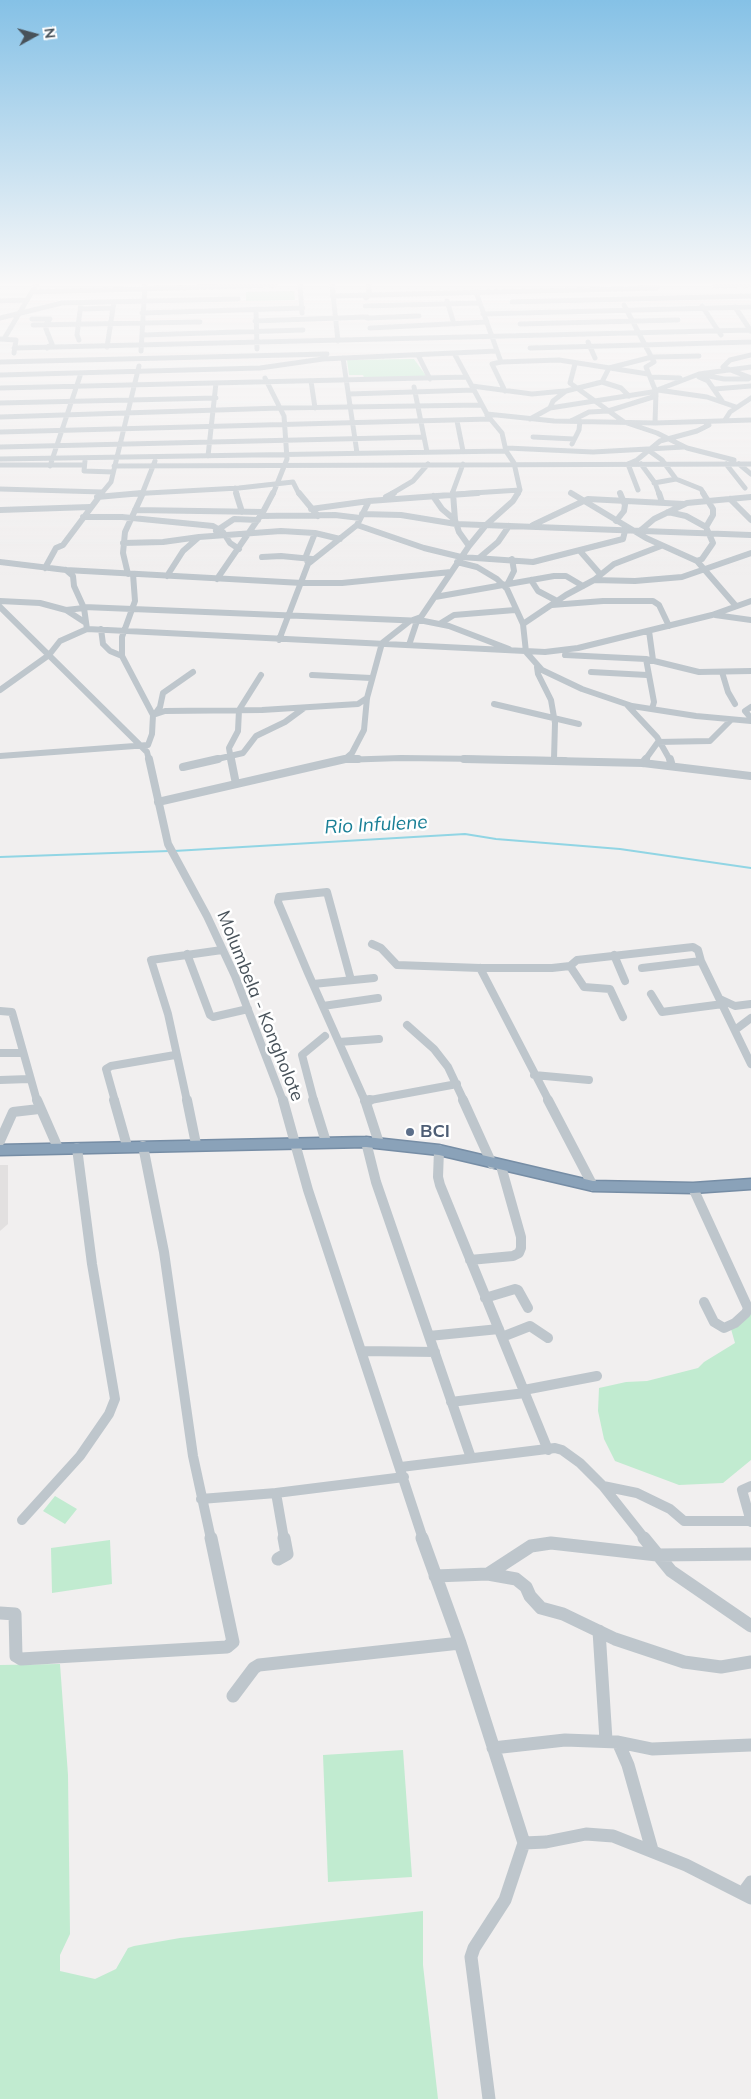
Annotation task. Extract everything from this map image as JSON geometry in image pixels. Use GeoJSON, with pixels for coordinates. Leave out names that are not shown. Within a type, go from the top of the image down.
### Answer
{"type":"FeatureCollection","features":[{"type":"Feature","properties":{"kind":"highway"},"geometry":{"type":"LineString","coordinates":[[0,1150],[196,1144],[373,1142],[439,1150],[593,1186],[750,1187]]}},
{"type":"Feature","properties":{"kind":"street"},"geometry":{"type":"LineString","coordinates":[[50,466],[78,383]]}},
{"type":"Feature","properties":{"kind":"street"},"geometry":{"type":"LineString","coordinates":[[45,568],[56,548],[63,545],[90,507],[111,482],[115,458],[129,413],[134,383]]}},
{"type":"Feature","properties":{"kind":"street"},"geometry":{"type":"LineString","coordinates":[[0,390],[216,383],[215,410],[211,426],[208,456]]}},
{"type":"Feature","properties":{"kind":"street"},"geometry":{"type":"LineString","coordinates":[[216,579],[260,516],[279,482],[287,456],[286,424],[267,383]]}},
{"type":"Feature","properties":{"kind":"street"},"geometry":{"type":"LineString","coordinates":[[311,383],[315,408]]}},
{"type":"Feature","properties":{"kind":"street"},"geometry":{"type":"LineString","coordinates":[[347,383],[356,453]]}},
{"type":"Feature","properties":{"kind":"street"},"geometry":{"type":"LineString","coordinates":[[414,383],[426,452]]}},
{"type":"Feature","properties":{"kind":"street"},"geometry":{"type":"LineString","coordinates":[[345,759],[352,753],[364,730],[365,711],[371,678],[382,643],[421,617],[469,546],[486,525],[513,501],[520,490],[514,463],[502,433],[488,417],[470,383]]}},
{"type":"Feature","properties":{"kind":"street"},"geometry":{"type":"LineString","coordinates":[[501,383],[505,391]]}},
{"type":"Feature","properties":{"kind":"street"},"geometry":{"type":"LineString","coordinates":[[570,383],[624,422],[668,438],[684,447],[749,464]]}},
{"type":"Feature","properties":{"kind":"street"},"geometry":{"type":"LineString","coordinates":[[349,394],[473,388],[532,394],[566,391],[598,383]]}},
{"type":"Feature","properties":{"kind":"street"},"geometry":{"type":"LineString","coordinates":[[605,383],[622,388],[629,396]]}},
{"type":"Feature","properties":{"kind":"street"},"geometry":{"type":"LineString","coordinates":[[653,383],[656,392],[656,423]]}},
{"type":"Feature","properties":{"kind":"street"},"geometry":{"type":"LineString","coordinates":[[571,422],[589,412],[608,410],[677,383]]}},
{"type":"Feature","properties":{"kind":"street"},"geometry":{"type":"LineString","coordinates":[[710,383],[716,389],[722,401]]}},
{"type":"Feature","properties":{"kind":"street"},"geometry":{"type":"LineString","coordinates":[[716,389],[751,386]]}},
{"type":"Feature","properties":{"kind":"street"},"geometry":{"type":"LineString","coordinates":[[550,408],[553,401],[566,391]]}},
{"type":"Feature","properties":{"kind":"street"},"geometry":{"type":"LineString","coordinates":[[530,419],[550,408],[656,392],[722,401],[736,407]]}},
{"type":"Feature","properties":{"kind":"street"},"geometry":{"type":"LineString","coordinates":[[0,402],[71,402],[214,397]]}},
{"type":"Feature","properties":{"kind":"street"},"geometry":{"type":"LineString","coordinates":[[725,420],[736,407],[751,398]]}},
{"type":"Feature","properties":{"kind":"street"},"geometry":{"type":"LineString","coordinates":[[0,417],[280,408],[351,409],[481,405]]}},
{"type":"Feature","properties":{"kind":"street"},"geometry":{"type":"LineString","coordinates":[[0,432],[421,422],[488,417],[571,422],[656,423],[751,420]]}},
{"type":"Feature","properties":{"kind":"street"},"geometry":{"type":"LineString","coordinates":[[457,420],[463,451]]}},
{"type":"Feature","properties":{"kind":"street"},"geometry":{"type":"LineString","coordinates":[[571,452],[574,439],[579,430],[580,421]]}},
{"type":"Feature","properties":{"kind":"street"},"geometry":{"type":"LineString","coordinates":[[628,464],[637,460],[649,449],[668,438],[697,431],[709,425],[704,422]]}},
{"type":"Feature","properties":{"kind":"street"},"geometry":{"type":"LineString","coordinates":[[0,447],[424,437]]}},
{"type":"Feature","properties":{"kind":"street"},"geometry":{"type":"LineString","coordinates":[[533,437],[574,439]]}},
{"type":"Feature","properties":{"kind":"street"},"geometry":{"type":"LineString","coordinates":[[0,465],[50,466],[115,458],[287,456],[507,449],[571,452],[684,447]]}},
{"type":"Feature","properties":{"kind":"street"},"geometry":{"type":"LineString","coordinates":[[649,449],[676,479],[698,488],[709,501],[714,515],[706,527]]}},
{"type":"Feature","properties":{"kind":"street"},"geometry":{"type":"LineString","coordinates":[[155,457],[154,466],[125,532],[123,543],[136,594],[122,637],[122,656],[156,712]]}},
{"type":"Feature","properties":{"kind":"street"},"geometry":{"type":"LineString","coordinates":[[0,459],[53,458],[85,461]]}},
{"type":"Feature","properties":{"kind":"street"},"geometry":{"type":"LineString","coordinates":[[85,461],[84,471],[154,466],[514,463],[749,464]]}},
{"type":"Feature","properties":{"kind":"street"},"geometry":{"type":"LineString","coordinates":[[386,498],[413,481],[428,464]]}},
{"type":"Feature","properties":{"kind":"street"},"geometry":{"type":"LineString","coordinates":[[463,464],[452,495],[459,532],[469,546]]}},
{"type":"Feature","properties":{"kind":"street"},"geometry":{"type":"LineString","coordinates":[[628,464],[638,490]]}},
{"type":"Feature","properties":{"kind":"street"},"geometry":{"type":"LineString","coordinates":[[641,464],[654,483],[662,502]]}},
{"type":"Feature","properties":{"kind":"street"},"geometry":{"type":"LineString","coordinates":[[726,464],[745,488]]}},
{"type":"Feature","properties":{"kind":"street"},"geometry":{"type":"LineString","coordinates":[[738,464],[751,474]]}},
{"type":"Feature","properties":{"kind":"street"},"geometry":{"type":"LineString","coordinates":[[654,483],[676,479]]}},
{"type":"Feature","properties":{"kind":"street"},"geometry":{"type":"LineString","coordinates":[[98,498],[179,489],[235,488],[279,482],[295,483],[299,494],[318,516],[401,515],[486,525],[751,535]]}},
{"type":"Feature","properties":{"kind":"street"},"geometry":{"type":"LineString","coordinates":[[235,488],[242,512]]}},
{"type":"Feature","properties":{"kind":"street"},"geometry":{"type":"LineString","coordinates":[[0,489],[102,492]]}},
{"type":"Feature","properties":{"kind":"street"},"geometry":{"type":"LineString","coordinates":[[311,509],[368,504],[386,498],[520,490]]}},
{"type":"Feature","properties":{"kind":"street"},"geometry":{"type":"LineString","coordinates":[[571,493],[581,501],[633,531],[697,562],[734,607],[736,618]]}},
{"type":"Feature","properties":{"kind":"street"},"geometry":{"type":"LineString","coordinates":[[616,521],[624,511],[624,500],[620,493]]}},
{"type":"Feature","properties":{"kind":"street"},"geometry":{"type":"LineString","coordinates":[[433,496],[442,509],[456,522]]}},
{"type":"Feature","properties":{"kind":"street"},"geometry":{"type":"LineString","coordinates":[[528,526],[546,520],[581,501],[591,499],[684,504],[751,497]]}},
{"type":"Feature","properties":{"kind":"street"},"geometry":{"type":"LineString","coordinates":[[730,499],[751,520]]}},
{"type":"Feature","properties":{"kind":"street"},"geometry":{"type":"LineString","coordinates":[[262,557],[309,560],[340,539],[356,525],[368,504]]}},
{"type":"Feature","properties":{"kind":"street"},"geometry":{"type":"LineString","coordinates":[[641,530],[651,522],[684,504]]}},
{"type":"Feature","properties":{"kind":"street"},"geometry":{"type":"LineString","coordinates":[[0,510],[90,507]]}},
{"type":"Feature","properties":{"kind":"street"},"geometry":{"type":"LineString","coordinates":[[135,510],[242,512],[260,516]]}},
{"type":"Feature","properties":{"kind":"street"},"geometry":{"type":"LineString","coordinates":[[208,525],[212,512]]}},
{"type":"Feature","properties":{"kind":"street"},"geometry":{"type":"LineString","coordinates":[[668,512],[686,516],[706,527],[714,543],[702,559],[697,562]]}},
{"type":"Feature","properties":{"kind":"street"},"geometry":{"type":"LineString","coordinates":[[207,536],[234,519],[260,516],[305,517],[317,520],[318,516]]}},
{"type":"Feature","properties":{"kind":"street"},"geometry":{"type":"LineString","coordinates":[[83,517],[132,517],[208,525],[219,529],[225,534],[230,543],[238,549]]}},
{"type":"Feature","properties":{"kind":"street"},"geometry":{"type":"LineString","coordinates":[[546,520],[557,527]]}},
{"type":"Feature","properties":{"kind":"street"},"geometry":{"type":"LineString","coordinates":[[356,525],[459,559],[505,583],[515,610],[523,624],[523,640],[526,652],[537,667],[582,689],[626,704],[731,720],[751,720]]}},
{"type":"Feature","properties":{"kind":"street"},"geometry":{"type":"LineString","coordinates":[[479,558],[498,542],[509,526]]}},
{"type":"Feature","properties":{"kind":"street"},"geometry":{"type":"LineString","coordinates":[[123,543],[163,542],[225,534],[281,531],[314,531],[340,539]]}},
{"type":"Feature","properties":{"kind":"street"},"geometry":{"type":"LineString","coordinates":[[280,640],[287,615],[302,583],[309,560],[314,531]]}},
{"type":"Feature","properties":{"kind":"street"},"geometry":{"type":"LineString","coordinates":[[459,559],[512,558],[533,562],[580,552],[624,539],[625,531]]}},
{"type":"Feature","properties":{"kind":"street"},"geometry":{"type":"LineString","coordinates":[[167,576],[184,551],[199,537]]}},
{"type":"Feature","properties":{"kind":"street"},"geometry":{"type":"LineString","coordinates":[[523,624],[594,580],[614,564],[661,546]]}},
{"type":"Feature","properties":{"kind":"street"},"geometry":{"type":"LineString","coordinates":[[580,552],[600,574]]}},
{"type":"Feature","properties":{"kind":"street"},"geometry":{"type":"LineString","coordinates":[[594,580],[636,581],[679,578],[704,571],[751,553]]}},
{"type":"Feature","properties":{"kind":"street"},"geometry":{"type":"LineString","coordinates":[[505,583],[514,571],[512,558]]}},
{"type":"Feature","properties":{"kind":"street"},"geometry":{"type":"LineString","coordinates":[[0,562],[66,570],[75,573],[302,583],[342,583],[451,572]]}},
{"type":"Feature","properties":{"kind":"street"},"geometry":{"type":"LineString","coordinates":[[533,562],[543,578]]}},
{"type":"Feature","properties":{"kind":"street"},"geometry":{"type":"LineString","coordinates":[[75,573],[74,586],[84,608],[86,626]]}},
{"type":"Feature","properties":{"kind":"street"},"geometry":{"type":"LineString","coordinates":[[435,597],[505,583],[563,576],[583,586]]}},
{"type":"Feature","properties":{"kind":"street"},"geometry":{"type":"LineString","coordinates":[[531,580],[538,591],[555,603],[609,600],[653,601],[659,605],[669,626]]}},
{"type":"Feature","properties":{"kind":"street"},"geometry":{"type":"LineString","coordinates":[[0,601],[40,603],[66,610],[133,608],[441,623],[513,651]]}},
{"type":"Feature","properties":{"kind":"street"},"geometry":{"type":"LineString","coordinates":[[562,653],[712,615],[751,602]]}},
{"type":"Feature","properties":{"kind":"street"},"geometry":{"type":"LineString","coordinates":[[0,607],[144,747],[149,757],[158,802],[345,759],[554,759],[643,763],[751,776]]}},
{"type":"Feature","properties":{"kind":"street"},"geometry":{"type":"LineString","coordinates":[[66,610],[86,626],[100,629],[280,640],[382,643],[562,653],[649,659],[699,672],[751,671]]}},
{"type":"Feature","properties":{"kind":"street"},"geometry":{"type":"LineString","coordinates":[[441,623],[454,615],[515,610]]}},
{"type":"Feature","properties":{"kind":"street"},"geometry":{"type":"LineString","coordinates":[[712,615],[736,618],[748,622]]}},
{"type":"Feature","properties":{"kind":"street"},"geometry":{"type":"LineString","coordinates":[[409,645],[413,621]]}},
{"type":"Feature","properties":{"kind":"street"},"geometry":{"type":"LineString","coordinates":[[0,690],[49,655],[60,641],[86,626]]}},
{"type":"Feature","properties":{"kind":"street"},"geometry":{"type":"LineString","coordinates":[[100,629],[103,644],[110,651],[122,656]]}},
{"type":"Feature","properties":{"kind":"street"},"geometry":{"type":"LineString","coordinates":[[649,631],[647,675],[654,702],[652,709]]}},
{"type":"Feature","properties":{"kind":"street"},"geometry":{"type":"LineString","coordinates":[[537,667],[538,674],[550,696],[555,723],[554,759]]}},
{"type":"Feature","properties":{"kind":"street"},"geometry":{"type":"LineString","coordinates":[[0,756],[144,747],[151,740],[156,712],[163,694],[193,672]]}},
{"type":"Feature","properties":{"kind":"street"},"geometry":{"type":"LineString","coordinates":[[591,672],[647,675]]}},
{"type":"Feature","properties":{"kind":"street"},"geometry":{"type":"LineString","coordinates":[[722,672],[728,692],[735,704]]}},
{"type":"Feature","properties":{"kind":"street"},"geometry":{"type":"LineString","coordinates":[[236,784],[229,748],[238,731],[239,710],[261,675]]}},
{"type":"Feature","properties":{"kind":"street"},"geometry":{"type":"LineString","coordinates":[[312,675],[371,678]]}},
{"type":"Feature","properties":{"kind":"street"},"geometry":{"type":"LineString","coordinates":[[156,712],[304,708],[358,704],[367,698]]}},
{"type":"Feature","properties":{"kind":"street"},"geometry":{"type":"LineString","coordinates":[[358,704],[365,711]]}},
{"type":"Feature","properties":{"kind":"street"},"geometry":{"type":"LineString","coordinates":[[494,704],[579,724]]}},
{"type":"Feature","properties":{"kind":"street"},"geometry":{"type":"LineString","coordinates":[[626,704],[660,741],[668,754],[672,766]]}},
{"type":"Feature","properties":{"kind":"street"},"geometry":{"type":"LineString","coordinates":[[751,706],[745,711],[751,720]]}},
{"type":"Feature","properties":{"kind":"street"},"geometry":{"type":"LineString","coordinates":[[183,767],[243,753],[256,736],[285,722],[304,708]]}},
{"type":"Feature","properties":{"kind":"street"},"geometry":{"type":"LineString","coordinates":[[660,741],[710,741],[731,720]]}},
{"type":"Feature","properties":{"kind":"street"},"geometry":{"type":"LineString","coordinates":[[643,763],[660,741]]}},
{"type":"Feature","properties":{"kind":"street","name":"Molumbela - Kongholote"},"geometry":{"type":"LineString","coordinates":[[158,802],[168,844],[207,916],[248,1009],[278,1084],[320,1228],[435,1576],[460,1643],[524,1844]]}},
{"type":"Feature","properties":{"kind":"street"},"geometry":{"type":"LineString","coordinates":[[352,980],[327,892],[280,897],[278,902],[366,1101],[373,1142],[376,1182],[471,1458]]}},
{"type":"Feature","properties":{"kind":"street"},"geometry":{"type":"LineString","coordinates":[[372,944],[381,948],[397,965],[480,968],[570,966],[577,960],[693,947],[698,950],[700,961],[751,1064]]}},
{"type":"Feature","properties":{"kind":"street"},"geometry":{"type":"LineString","coordinates":[[196,1144],[166,1007],[151,960],[222,950]]}},
{"type":"Feature","properties":{"kind":"street"},"geometry":{"type":"LineString","coordinates":[[187,954],[210,1015],[213,1017],[248,1009]]}},
{"type":"Feature","properties":{"kind":"street"},"geometry":{"type":"LineString","coordinates":[[614,955],[625,981]]}},
{"type":"Feature","properties":{"kind":"street"},"geometry":{"type":"LineString","coordinates":[[642,968],[700,961]]}},
{"type":"Feature","properties":{"kind":"street"},"geometry":{"type":"LineString","coordinates":[[570,966],[584,988],[610,989],[623,1017]]}},
{"type":"Feature","properties":{"kind":"street"},"geometry":{"type":"LineString","coordinates":[[488,982],[493,967]]}},
{"type":"Feature","properties":{"kind":"street"},"geometry":{"type":"LineString","coordinates":[[480,968],[593,1186]]}},
{"type":"Feature","properties":{"kind":"street"},"geometry":{"type":"LineString","coordinates":[[313,984],[374,978]]}},
{"type":"Feature","properties":{"kind":"street"},"geometry":{"type":"LineString","coordinates":[[651,994],[662,1012],[721,1002],[735,1006],[751,1004]]}},
{"type":"Feature","properties":{"kind":"street"},"geometry":{"type":"LineString","coordinates":[[323,1006],[378,998]]}},
{"type":"Feature","properties":{"kind":"street"},"geometry":{"type":"LineString","coordinates":[[0,1011],[11,1011],[39,1109],[58,1148]]}},
{"type":"Feature","properties":{"kind":"street"},"geometry":{"type":"LineString","coordinates":[[735,1030],[751,1018]]}},
{"type":"Feature","properties":{"kind":"street"},"geometry":{"type":"LineString","coordinates":[[407,1025],[446,1063],[497,1165],[521,1237],[519,1253],[513,1256],[470,1260]]}},
{"type":"Feature","properties":{"kind":"street"},"geometry":{"type":"LineString","coordinates":[[325,1036],[302,1055],[307,1079],[326,1142]]}},
{"type":"Feature","properties":{"kind":"street"},"geometry":{"type":"LineString","coordinates":[[339,1042],[379,1039]]}},
{"type":"Feature","properties":{"kind":"street"},"geometry":{"type":"LineString","coordinates":[[0,1053],[23,1053]]}},
{"type":"Feature","properties":{"kind":"street"},"geometry":{"type":"LineString","coordinates":[[127,1146],[106,1069],[111,1066],[175,1055]]}},
{"type":"Feature","properties":{"kind":"street"},"geometry":{"type":"LineString","coordinates":[[534,1075],[589,1080]]}},
{"type":"Feature","properties":{"kind":"street"},"geometry":{"type":"LineString","coordinates":[[0,1080],[29,1079]]}},
{"type":"Feature","properties":{"kind":"street"},"geometry":{"type":"LineString","coordinates":[[366,1101],[457,1084]]}},
{"type":"Feature","properties":{"kind":"street"},"geometry":{"type":"LineString","coordinates":[[0,1141],[10,1115],[13,1112],[39,1109]]}},
{"type":"Feature","properties":{"kind":"street"},"geometry":{"type":"LineString","coordinates":[[0,1613],[15,1614],[16,1656],[21,1660],[227,1647],[232,1645],[233,1638],[201,1499],[178,1359],[164,1252],[143,1146]]}},
{"type":"Feature","properties":{"kind":"street"},"geometry":{"type":"LineString","coordinates":[[22,1520],[80,1456],[110,1414],[115,1399],[92,1264],[77,1148]]}},
{"type":"Feature","properties":{"kind":"street"},"geometry":{"type":"LineString","coordinates":[[439,1150],[438,1177],[440,1185],[548,1450]]}},
{"type":"Feature","properties":{"kind":"street"},"geometry":{"type":"LineString","coordinates":[[693,1188],[748,1308],[746,1313],[735,1323],[724,1328],[714,1322],[704,1302]]}},
{"type":"Feature","properties":{"kind":"street"},"geometry":{"type":"LineString","coordinates":[[485,1298],[515,1289],[518,1290],[528,1308]]}},
{"type":"Feature","properties":{"kind":"street"},"geometry":{"type":"LineString","coordinates":[[429,1336],[501,1333],[530,1326],[548,1338]]}},
{"type":"Feature","properties":{"kind":"street"},"geometry":{"type":"LineString","coordinates":[[362,1352],[435,1352]]}},
{"type":"Feature","properties":{"kind":"street"},"geometry":{"type":"LineString","coordinates":[[451,1402],[525,1392],[597,1376]]}},
{"type":"Feature","properties":{"kind":"street"},"geometry":{"type":"LineString","coordinates":[[201,1499],[276,1493],[402,1472],[471,1458],[556,1448],[571,1455],[603,1486],[657,1555],[682,1580],[751,1626]]}},
{"type":"Feature","properties":{"kind":"street"},"geometry":{"type":"LineString","coordinates":[[603,1486],[637,1493],[670,1510],[684,1521],[751,1522],[742,1490],[751,1486]]}},
{"type":"Feature","properties":{"kind":"street"},"geometry":{"type":"LineString","coordinates":[[276,1493],[287,1554],[278,1559]]}},
{"type":"Feature","properties":{"kind":"street"},"geometry":{"type":"LineString","coordinates":[[488,1574],[523,1550],[543,1544],[560,1543],[657,1555],[751,1554]]}},
{"type":"Feature","properties":{"kind":"street"},"geometry":{"type":"LineString","coordinates":[[435,1576],[488,1574],[516,1579],[526,1587],[530,1596],[541,1608],[563,1614],[598,1631],[684,1662],[721,1668],[751,1662]]}},
{"type":"Feature","properties":{"kind":"street"},"geometry":{"type":"LineString","coordinates":[[598,1631],[612,1741],[628,1765],[652,1850]]}},
{"type":"Feature","properties":{"kind":"street"},"geometry":{"type":"LineString","coordinates":[[233,1696],[254,1668],[264,1663],[460,1643]]}},
{"type":"Feature","properties":{"kind":"street"},"geometry":{"type":"LineString","coordinates":[[493,1748],[565,1740],[612,1741],[652,1749],[751,1745]]}},
{"type":"Feature","properties":{"kind":"street"},"geometry":{"type":"LineString","coordinates":[[628,1765],[636,1745]]}},
{"type":"Feature","properties":{"kind":"street"},"geometry":{"type":"LineString","coordinates":[[489,2099],[471,1957],[474,1948],[505,1900],[524,1844],[600,1834],[652,1850],[748,1891]]}},
{"type":"Feature","properties":{"kind":"shaded area"},"geometry":{"type":"Polygon","coordinates":[[[0,1165],[8,1165],[8,1224],[0,1231],[0,1165]]]}},
{"type":"Feature","properties":{"kind":"green space"},"geometry":{"type":"Polygon","coordinates":[[[751,1312],[751,1460],[723,1483],[679,1485],[615,1461],[604,1439],[598,1411],[599,1388],[626,1382],[647,1381],[698,1368],[704,1362],[735,1343],[731,1329],[751,1312]]]}},
{"type":"Feature","properties":{"kind":"green space"},"geometry":{"type":"Polygon","coordinates":[[[55,1496],[77,1509],[65,1524],[43,1511],[55,1496]]]}},
{"type":"Feature","properties":{"kind":"green space"},"geometry":{"type":"Polygon","coordinates":[[[110,1540],[112,1584],[52,1593],[51,1548],[110,1540]]]}},
{"type":"Feature","properties":{"kind":"green space"},"geometry":{"type":"Polygon","coordinates":[[[60,1664],[68,1775],[70,1934],[60,1955],[60,1971],[95,1979],[116,1969],[128,1948],[134,1946],[180,1938],[423,1911],[423,1965],[438,2099],[0,2099],[0,1665],[60,1664]]]}},
{"type":"Feature","properties":{"kind":"green space"},"geometry":{"type":"Polygon","coordinates":[[[403,1750],[412,1877],[328,1882],[323,1755],[403,1750]]]}},
{"type":"Feature","properties":{"kind":"waterway","name":"Rio Infulene"},"geometry":{"type":"LineString","coordinates":[[174,851],[465,834],[496,839],[620,849],[751,868]]}},
{"type":"Feature","properties":{"kind":"waterway","name":"Rio Infulene"},"geometry":{"type":"LineString","coordinates":[[0,857],[169,851]]}},
{"type":"Feature","properties":{"kind":"place","name":"BCI"},"geometry":{"type":"Point","coordinates":[410,1132]}}]}
